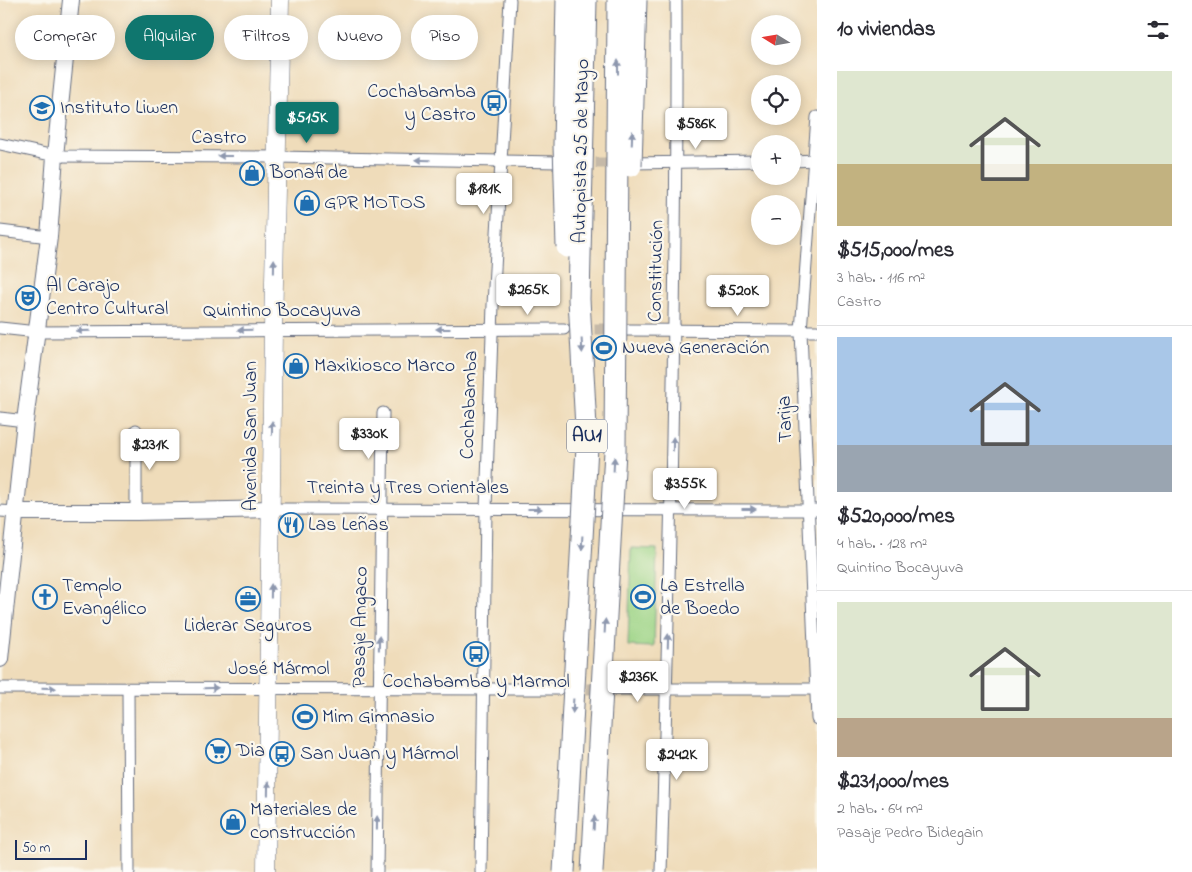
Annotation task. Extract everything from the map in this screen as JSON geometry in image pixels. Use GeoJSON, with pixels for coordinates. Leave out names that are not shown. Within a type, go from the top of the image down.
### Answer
{"type":"FeatureCollection","features":[{"type":"Feature","properties":{"kind":"highway"},"geometry":{"type":"LineString","coordinates":[[567,0],[564,145],[567,265],[579,298]]}},
{"type":"Feature","properties":{"kind":"highway","name":"Autopista 25 de Mayo"},"geometry":{"type":"LineString","coordinates":[[564,872],[587,446],[579,298],[586,0]]}},
{"type":"Feature","properties":{"kind":"highway","name":"Autopista 25 de Mayo"},"geometry":{"type":"LineString","coordinates":[[592,872],[615,452],[618,0]]}},
{"type":"Feature","properties":{"kind":"highway"},"geometry":{"type":"LineString","coordinates":[[616,396],[630,222],[636,0]]}},
{"type":"Feature","properties":{"kind":"main road"},"geometry":{"type":"LineString","coordinates":[[0,659],[12,554],[14,512],[49,237],[55,156],[71,0]]}},
{"type":"Feature","properties":{"kind":"main road","name":"Avenida San Juan"},"geometry":{"type":"LineString","coordinates":[[266,872],[270,687],[273,329],[280,0]]}},
{"type":"Feature","properties":{"kind":"main road","name":"Treinta y Tres Orientales"},"geometry":{"type":"LineString","coordinates":[[14,512],[272,509]]}},
{"type":"Feature","properties":{"kind":"street","name":"Cochabamba"},"geometry":{"type":"LineString","coordinates":[[482,872],[486,509],[492,329],[510,0]]}},
{"type":"Feature","properties":{"kind":"street","name":"Constitución"},"geometry":{"type":"LineString","coordinates":[[661,872],[672,509],[677,164],[676,0]]}},
{"type":"Feature","properties":{"kind":"street","name":"Tarija"},"geometry":{"type":"LineString","coordinates":[[817,117],[816,160],[801,331],[812,510],[817,719]]}},
{"type":"Feature","properties":{"kind":"street","name":"Castro"},"geometry":{"type":"LineString","coordinates":[[0,144],[55,156],[276,157],[559,162]]}},
{"type":"Feature","properties":{"kind":"street"},"geometry":{"type":"LineString","coordinates":[[801,160],[816,160]]}},
{"type":"Feature","properties":{"kind":"street"},"geometry":{"type":"LineString","coordinates":[[632,163],[751,162]]}},
{"type":"Feature","properties":{"kind":"street"},"geometry":{"type":"LineString","coordinates":[[0,231],[49,237]]}},
{"type":"Feature","properties":{"kind":"street","name":"Quintino Bocayuva"},"geometry":{"type":"LineString","coordinates":[[0,328],[37,332],[273,329],[564,329]]}},
{"type":"Feature","properties":{"kind":"street"},"geometry":{"type":"LineString","coordinates":[[626,330],[817,331]]}},
{"type":"Feature","properties":{"kind":"street","name":"Pasaje Angaco"},"geometry":{"type":"LineString","coordinates":[[377,872],[383,413]]}},
{"type":"Feature","properties":{"kind":"street"},"geometry":{"type":"LineString","coordinates":[[0,418],[25,421]]}},
{"type":"Feature","properties":{"kind":"street"},"geometry":{"type":"LineString","coordinates":[[136,430],[136,512]]}},
{"type":"Feature","properties":{"kind":"street","name":"Treinta y Tres Orientales"},"geometry":{"type":"LineString","coordinates":[[272,509],[812,510]]}},
{"type":"Feature","properties":{"kind":"street","name":"José Mármol"},"geometry":{"type":"LineString","coordinates":[[0,688],[558,688]]}},
{"type":"Feature","properties":{"kind":"street"},"geometry":{"type":"LineString","coordinates":[[128,689],[129,872]]}},
{"type":"Feature","properties":{"kind":"street"},"geometry":{"type":"LineString","coordinates":[[610,689],[816,689]]}},
{"type":"Feature","properties":{"kind":"green space","name":"La Estrella de Boedo"},"geometry":{"type":"Polygon","coordinates":[[[631,548],[657,549],[654,647],[628,646],[631,548]]]}},
{"type":"Feature","properties":{"kind":"tunnel"},"geometry":{"type":"LineString","coordinates":[[579,163],[620,163]]}},
{"type":"Feature","properties":{"kind":"tunnel"},"geometry":{"type":"LineString","coordinates":[[578,329],[619,329]]}},
{"type":"Feature","properties":{"kind":"tunnel"},"geometry":{"type":"LineString","coordinates":[[570,689],[606,689]]}},
{"type":"Feature","properties":{"kind":"place","name":"Cochabamba y Castro"},"geometry":{"type":"Point","coordinates":[494,103]}},
{"type":"Feature","properties":{"kind":"place","name":"Instituto Liwen"},"geometry":{"type":"Point","coordinates":[42,108]}},
{"type":"Feature","properties":{"kind":"place","name":"Bonafide"},"geometry":{"type":"Point","coordinates":[252,173]}},
{"type":"Feature","properties":{"kind":"place","name":"GPR MOTOS"},"geometry":{"type":"Point","coordinates":[307,203]}},
{"type":"Feature","properties":{"kind":"place","name":"Al Carajo Centro Cultural"},"geometry":{"type":"Point","coordinates":[28,298]}},
{"type":"Feature","properties":{"kind":"place","name":"Nueva Generación"},"geometry":{"type":"Point","coordinates":[604,348]}},
{"type":"Feature","properties":{"kind":"place","name":"Maxikiosco Marco"},"geometry":{"type":"Point","coordinates":[296,366]}},
{"type":"Feature","properties":{"kind":"place","name":"Las Leñas"},"geometry":{"type":"Point","coordinates":[291,525]}},
{"type":"Feature","properties":{"kind":"place","name":"Templo Evangélico"},"geometry":{"type":"Point","coordinates":[45,597]}},
{"type":"Feature","properties":{"kind":"place","name":"La Estrella de Boedo"},"geometry":{"type":"Point","coordinates":[643,597]}},
{"type":"Feature","properties":{"kind":"place","name":"Liderar Seguros"},"geometry":{"type":"Point","coordinates":[248,599]}},
{"type":"Feature","properties":{"kind":"place","name":"Cochabamba y Marmol"},"geometry":{"type":"Point","coordinates":[476,654]}},
{"type":"Feature","properties":{"kind":"place","name":"Mim Gimnasio"},"geometry":{"type":"Point","coordinates":[305,717]}},
{"type":"Feature","properties":{"kind":"place","name":"Dia"},"geometry":{"type":"Point","coordinates":[218,751]}},
{"type":"Feature","properties":{"kind":"place","name":"San Juan y Mármol"},"geometry":{"type":"Point","coordinates":[282,754]}},
{"type":"Feature","properties":{"kind":"place","name":"Materiales de construcción"},"geometry":{"type":"Point","coordinates":[233,822]}}]}
